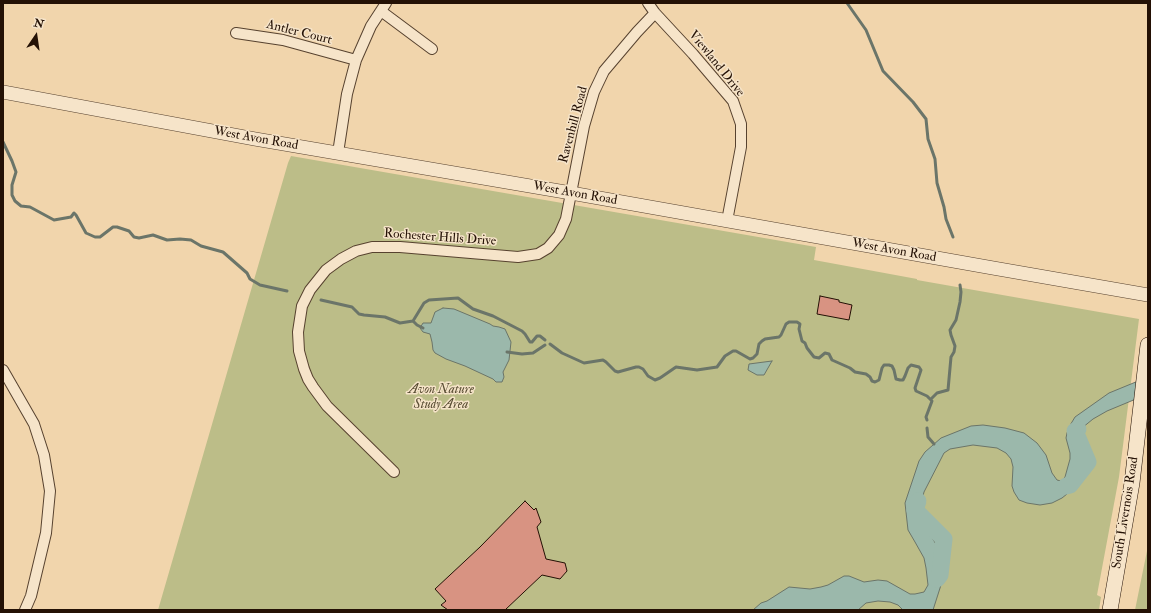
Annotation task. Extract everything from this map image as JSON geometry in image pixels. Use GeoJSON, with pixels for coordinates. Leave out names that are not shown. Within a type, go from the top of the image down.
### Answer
{"type":"FeatureCollection","features":[{"type":"Feature","properties":{"kind":"main road","name":"South Livernois Road"},"geometry":{"type":"LineString","coordinates":[[1110,610],[1132,483],[1147,351]]}},
{"type":"Feature","properties":{"kind":"street","name":"Viewland Drive"},"geometry":{"type":"LineString","coordinates":[[648,3],[655,13],[694,54],[733,101],[741,124],[741,147],[727,221]]}},
{"type":"Feature","properties":{"kind":"street"},"geometry":{"type":"LineString","coordinates":[[338,154],[347,94],[356,60],[371,26],[384,7],[432,49]]}},
{"type":"Feature","properties":{"kind":"street","name":"Ravenhill Road"},"geometry":{"type":"LineString","coordinates":[[571,193],[584,126],[594,92],[604,71],[655,13]]}},
{"type":"Feature","properties":{"kind":"street","name":"Antler Court"},"geometry":{"type":"LineString","coordinates":[[236,33],[283,40],[356,60]]}},
{"type":"Feature","properties":{"kind":"street","name":"West Avon Road"},"geometry":{"type":"LineString","coordinates":[[3,92],[338,154],[571,193],[1148,295]]}},
{"type":"Feature","properties":{"kind":"street","name":"Rochester Hills Drive"},"geometry":{"type":"LineString","coordinates":[[394,472],[327,406],[313,388],[308,378],[300,356],[298,332],[302,306],[310,290],[321,275],[337,261],[356,252],[372,247],[400,247],[518,257],[538,254],[552,245],[559,235],[566,220],[571,193]]}},
{"type":"Feature","properties":{"kind":"street"},"geometry":{"type":"LineString","coordinates":[[3,370],[34,424],[44,454],[50,491],[46,533],[31,596],[25,610]]}},
{"type":"Feature","properties":{"kind":"green space","name":"Avon Nature Study Area"},"geometry":{"type":"Polygon","coordinates":[[[291,156],[816,247],[814,260],[917,280],[1139,319],[1119,477],[1097,595],[1101,597],[1099,610],[158,610],[291,156]]]}},
{"type":"Feature","properties":{"kind":"green space"},"geometry":{"type":"Polygon","coordinates":[[[1148,546],[1148,610],[1135,610],[1148,546]]]}},
{"type":"Feature","properties":{"kind":"shaded area"},"geometry":{"type":"Polygon","coordinates":[[[443,308],[454,309],[493,326],[505,329],[511,342],[509,360],[503,372],[504,377],[502,382],[496,382],[493,379],[435,353],[430,334],[423,332],[420,328],[423,323],[431,323],[435,312],[443,308]]]}},
{"type":"Feature","properties":{"kind":"shaded area"},"geometry":{"type":"Polygon","coordinates":[[[772,361],[764,375],[757,375],[748,370],[749,364],[772,361]]]}},
{"type":"Feature","properties":{"kind":"shaded area"},"geometry":{"type":"Polygon","coordinates":[[[1148,377],[1148,394],[1107,411],[1093,419],[1082,428],[1082,464],[1079,475],[1067,494],[1052,503],[1040,505],[1019,500],[1012,486],[1013,467],[1011,459],[1006,453],[997,448],[973,445],[950,449],[944,453],[924,492],[922,500],[924,521],[943,558],[941,585],[933,610],[903,610],[898,605],[890,602],[878,601],[866,603],[858,610],[753,610],[761,603],[767,601],[789,587],[810,589],[821,587],[828,585],[844,576],[849,576],[864,582],[878,580],[887,581],[910,594],[924,592],[928,585],[924,558],[908,530],[905,503],[919,461],[925,452],[941,438],[971,426],[983,425],[1005,428],[1024,433],[1037,443],[1046,455],[1052,473],[1057,480],[1061,481],[1065,477],[1070,459],[1066,438],[1067,433],[1075,417],[1109,393],[1148,377]]]}},
{"type":"Feature","properties":{"kind":"building"},"geometry":{"type":"Polygon","coordinates":[[[820,296],[839,300],[839,302],[852,305],[849,320],[817,314],[820,296]]]}},
{"type":"Feature","properties":{"kind":"building"},"geometry":{"type":"Polygon","coordinates":[[[525,501],[534,510],[536,508],[541,522],[537,527],[546,559],[565,563],[567,571],[560,579],[542,575],[505,610],[448,610],[441,605],[446,601],[435,589],[480,547],[525,501]]]}},
{"type":"Feature","properties":{"kind":"waterway"},"geometry":{"type":"LineString","coordinates":[[847,3],[866,30],[883,71],[913,102],[926,119],[928,139],[935,159],[937,183],[946,219],[953,237]]}},
{"type":"Feature","properties":{"kind":"waterway"},"geometry":{"type":"LineString","coordinates":[[3,142],[16,172],[12,185],[12,195],[15,201],[21,206],[30,207],[54,220],[71,217],[74,213],[86,233],[95,237],[100,237],[113,227],[117,227],[129,231],[134,237],[139,238],[153,235],[167,240],[191,240],[201,246],[223,252],[247,273],[250,279],[260,285],[287,291]]}},
{"type":"Feature","properties":{"kind":"waterway"},"geometry":{"type":"LineString","coordinates":[[931,399],[937,393],[948,390],[951,357],[955,346],[950,330],[956,320],[960,302],[960,285]]}},
{"type":"Feature","properties":{"kind":"waterway"},"geometry":{"type":"LineString","coordinates":[[321,300],[352,307],[359,314],[385,317],[400,323],[413,321],[424,303],[429,300],[458,298],[473,309],[493,316],[522,331],[530,342],[532,342],[537,336],[540,336],[545,340]]}},
{"type":"Feature","properties":{"kind":"waterway"},"geometry":{"type":"LineString","coordinates":[[413,321],[423,328]]}},
{"type":"Feature","properties":{"kind":"waterway"},"geometry":{"type":"LineString","coordinates":[[550,344],[562,353],[584,363],[603,360],[618,372],[639,367],[643,369],[648,376],[655,380],[676,367],[697,370],[717,367],[725,356],[733,351],[736,351],[750,359],[753,358],[757,354],[759,344],[762,341],[765,339],[779,337],[786,324],[789,322],[797,322],[800,324],[799,329],[802,341],[814,357],[819,358],[825,353],[829,354],[832,360],[850,368],[855,372],[866,374],[872,381],[875,382],[879,380],[884,365],[892,366],[896,379],[900,380],[903,380],[908,368],[911,365],[919,367],[921,370],[915,388],[916,391],[927,396],[932,401],[926,417],[927,420]]}},
{"type":"Feature","properties":{"kind":"waterway"},"geometry":{"type":"LineString","coordinates":[[507,352],[522,354],[533,353],[545,345]]}},
{"type":"Feature","properties":{"kind":"waterway"},"geometry":{"type":"LineString","coordinates":[[927,428],[928,437],[934,444]]}},
{"type":"Feature","properties":{"kind":"waterway"},"geometry":{"type":"LineString","coordinates":[[1066,486],[1070,485],[1088,462],[1075,431],[1078,429]]}},
{"type":"Feature","properties":{"kind":"waterway"},"geometry":{"type":"LineString","coordinates":[[918,501],[915,510],[944,539],[940,575],[937,579]]}}]}
